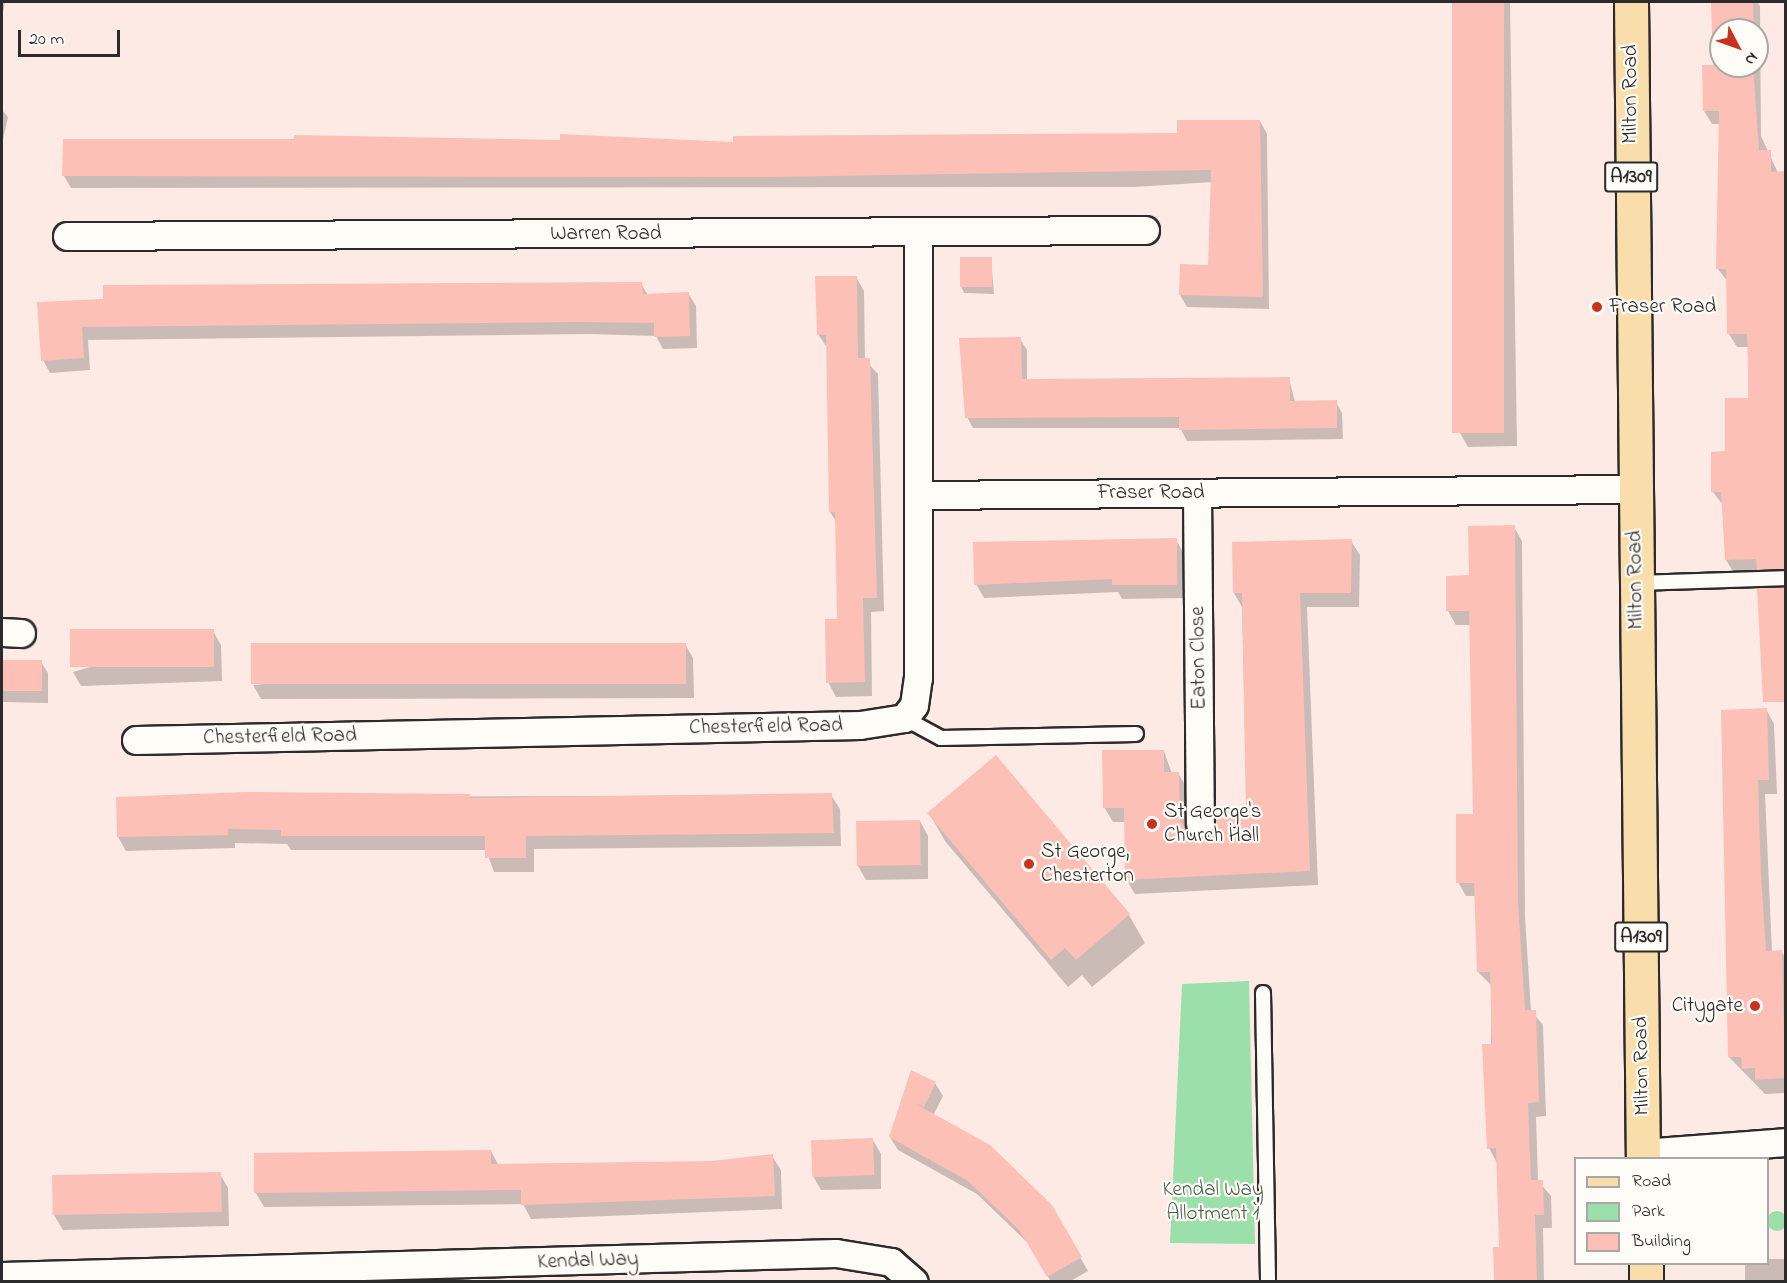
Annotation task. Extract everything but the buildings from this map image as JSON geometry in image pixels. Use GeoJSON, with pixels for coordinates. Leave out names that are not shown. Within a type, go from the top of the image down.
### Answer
{"type":"FeatureCollection","features":[{"type":"Feature","properties":{"kind":"main road","name":"Milton Road"},"geometry":{"type":"LineString","coordinates":[[1631,2],[1634,489],[1643,1156]]}},
{"type":"Feature","properties":{"kind":"main road"},"geometry":{"type":"LineString","coordinates":[[1646,1265],[1646,1281]]}},
{"type":"Feature","properties":{"kind":"street","name":"Warren Road"},"geometry":{"type":"LineString","coordinates":[[67,236],[1145,230]]}},
{"type":"Feature","properties":{"kind":"street"},"geometry":{"type":"LineString","coordinates":[[904,718],[914,705],[918,678],[920,495],[918,232]]}},
{"type":"Feature","properties":{"kind":"street","name":"Fraser Road"},"geometry":{"type":"LineString","coordinates":[[920,495],[1634,489]]}},
{"type":"Feature","properties":{"kind":"street","name":"Eaton Close"},"geometry":{"type":"LineString","coordinates":[[1197,493],[1200,822]]}},
{"type":"Feature","properties":{"kind":"street","name":"Chesterfield Road"},"geometry":{"type":"LineString","coordinates":[[136,740],[860,725],[904,718]]}},
{"type":"Feature","properties":{"kind":"street"},"geometry":{"type":"LineString","coordinates":[[1643,1156],[1785,1142]]}},
{"type":"Feature","properties":{"kind":"street","name":"Kendal Way"},"geometry":{"type":"LineString","coordinates":[[2,1276],[836,1253],[891,1262],[914,1281]]}},
{"type":"Feature","properties":{"kind":"lane"},"geometry":{"type":"LineString","coordinates":[[1636,583],[1785,578]]}},
{"type":"Feature","properties":{"kind":"lane"},"geometry":{"type":"LineString","coordinates":[[904,718],[940,738],[1136,734]]}},
{"type":"Feature","properties":{"kind":"lane"},"geometry":{"type":"LineString","coordinates":[[1263,993],[1268,1281]]}},
{"type":"Feature","properties":{"kind":"green space","name":"Kendal Way Allotment 1"},"geometry":{"type":"Polygon","coordinates":[[[1249,981],[1255,1244],[1170,1243],[1182,984],[1249,981]]]}},
{"type":"Feature","properties":{"kind":"green space"},"geometry":{"type":"Polygon","coordinates":[[[1773,1212],[1781,1212],[1786,1217],[1786,1225],[1781,1230],[1773,1230],[1769,1226],[1769,1216],[1773,1212]]]}},
{"type":"Feature","properties":{"kind":"place","name":"Fraser Road"},"geometry":{"type":"Point","coordinates":[1597,307]}},
{"type":"Feature","properties":{"kind":"place","name":"St George's Church Hall"},"geometry":{"type":"Point","coordinates":[1152,824]}},
{"type":"Feature","properties":{"kind":"place","name":"St George, Chesterton"},"geometry":{"type":"Point","coordinates":[1029,864]}},
{"type":"Feature","properties":{"kind":"place","name":"Citygate"},"geometry":{"type":"Point","coordinates":[1755,1006]}}]}
